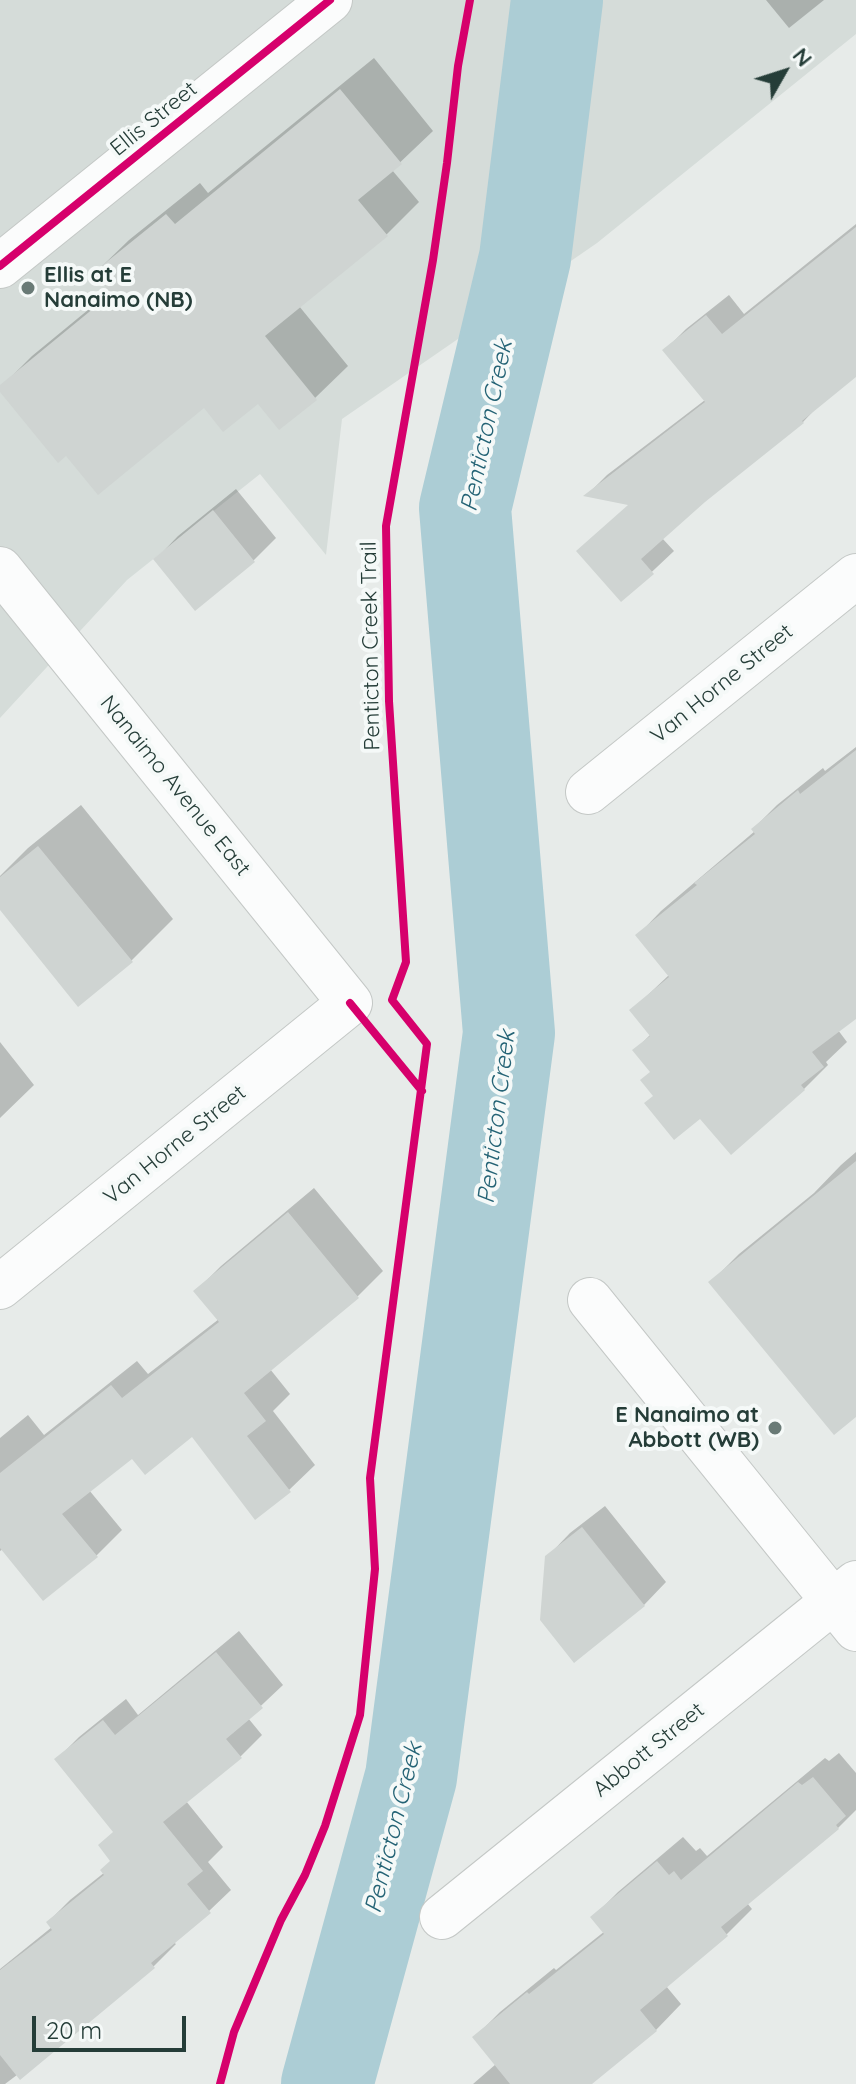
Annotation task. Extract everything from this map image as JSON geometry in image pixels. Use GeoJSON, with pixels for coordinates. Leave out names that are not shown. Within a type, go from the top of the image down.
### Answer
{"type":"FeatureCollection","features":[{"type":"Feature","properties":{"kind":"street","name":"Ellis Street"},"geometry":{"type":"LineString","coordinates":[[0,266],[330,0]]}},
{"type":"Feature","properties":{"kind":"street","name":"Nanaimo Avenue East"},"geometry":{"type":"LineString","coordinates":[[0,569],[350,1003]]}},
{"type":"Feature","properties":{"kind":"street","name":"Van Horne Street"},"geometry":{"type":"LineString","coordinates":[[588,792],[856,576]]}},
{"type":"Feature","properties":{"kind":"street","name":"Van Horne Street"},"geometry":{"type":"LineString","coordinates":[[0,1287],[350,1003]]}},
{"type":"Feature","properties":{"kind":"street"},"geometry":{"type":"LineString","coordinates":[[590,1300],[848,1604]]}},
{"type":"Feature","properties":{"kind":"street","name":"Abbott Street"},"geometry":{"type":"LineString","coordinates":[[442,1917],[848,1604]]}},
{"type":"Feature","properties":{"kind":"shaded area"},"geometry":{"type":"Polygon","coordinates":[[[0,0],[856,0],[856,34],[597,243],[342,419],[326,555],[260,474],[127,580],[0,718],[0,0]]]}},
{"type":"Feature","properties":{"kind":"building"},"geometry":{"type":"Polygon","coordinates":[[[340,89],[402,164],[358,200],[388,236],[265,336],[317,400],[279,430],[258,404],[223,432],[204,408],[98,495],[66,456],[58,463],[0,392],[0,385],[111,294],[94,272],[166,214],[175,224],[340,89]]]}},
{"type":"Feature","properties":{"kind":"building"},"geometry":{"type":"Polygon","coordinates":[[[856,227],[856,377],[641,559],[654,574],[621,602],[576,551],[628,505],[583,496],[705,402],[662,350],[706,315],[722,334],[856,227]]]}},
{"type":"Feature","properties":{"kind":"building"},"geometry":{"type":"Polygon","coordinates":[[[213,510],[255,562],[195,611],[153,559],[213,510]]]}},
{"type":"Feature","properties":{"kind":"building"},"geometry":{"type":"Polygon","coordinates":[[[856,750],[856,1019],[812,1052],[824,1067],[801,1085],[805,1090],[731,1155],[700,1119],[674,1140],[644,1103],[653,1096],[640,1080],[650,1072],[632,1050],[650,1036],[629,1010],[669,977],[635,935],[755,834],[751,829],[798,790],[800,794],[856,750]]]}},
{"type":"Feature","properties":{"kind":"building"},"geometry":{"type":"Polygon","coordinates":[[[38,846],[133,962],[78,1007],[0,910],[0,877],[38,846]]]}},
{"type":"Feature","properties":{"kind":"building"},"geometry":{"type":"Polygon","coordinates":[[[856,1161],[856,1417],[834,1435],[708,1282],[856,1161]]]}},
{"type":"Feature","properties":{"kind":"building"},"geometry":{"type":"Polygon","coordinates":[[[288,1212],[359,1298],[244,1393],[266,1421],[247,1436],[291,1492],[255,1520],[192,1437],[145,1475],[132,1459],[62,1514],[98,1557],[43,1601],[0,1548],[0,1473],[111,1385],[122,1398],[219,1322],[193,1291],[288,1212]]]}},
{"type":"Feature","properties":{"kind":"building"},"geometry":{"type":"Polygon","coordinates":[[[582,1527],[645,1606],[574,1663],[540,1620],[545,1556],[582,1527]]]}},
{"type":"Feature","properties":{"kind":"building"},"geometry":{"type":"Polygon","coordinates":[[[216,1652],[263,1708],[226,1739],[242,1758],[163,1822],[203,1871],[187,1884],[211,1913],[151,1963],[155,1968],[20,2080],[0,2055],[0,1970],[52,1930],[46,1922],[104,1875],[100,1870],[110,1861],[98,1845],[113,1832],[54,1759],[103,1720],[115,1735],[216,1652]]]}},
{"type":"Feature","properties":{"kind":"building"},"geometry":{"type":"Polygon","coordinates":[[[813,1777],[846,1816],[836,1825],[839,1829],[721,1927],[728,1936],[640,2010],[657,2031],[592,2084],[510,2084],[472,2037],[604,1934],[590,1917],[657,1861],[669,1875],[674,1871],[681,1880],[798,1782],[802,1785],[813,1777]]]}},
{"type":"Feature","properties":{"kind":"waterway","name":"Penticton Creek"},"geometry":{"type":"LineString","coordinates":[[327,2084],[411,1777],[509,1033],[465,508],[525,258],[557,0]]}},
{"type":"Feature","properties":{"kind":"cycle path"},"geometry":{"type":"LineString","coordinates":[[0,266],[330,0]]}},
{"type":"Feature","properties":{"kind":"cycle path","name":"Penticton Creek Trail"},"geometry":{"type":"LineString","coordinates":[[220,2084],[234,2032],[325,1826],[360,1715],[375,1569],[370,1478],[427,1044],[392,1000],[406,962],[389,701],[386,526],[433,260],[458,66],[470,0]]}},
{"type":"Feature","properties":{"kind":"cycle path"},"geometry":{"type":"LineString","coordinates":[[350,1003],[422,1091]]}},
{"type":"Feature","properties":{"kind":"place","name":"Ellis at E Nanaimo (NB)"},"geometry":{"type":"Point","coordinates":[28,288]}},
{"type":"Feature","properties":{"kind":"place","name":"E Nanaimo at Abbott (WB)"},"geometry":{"type":"Point","coordinates":[775,1428]}}]}
